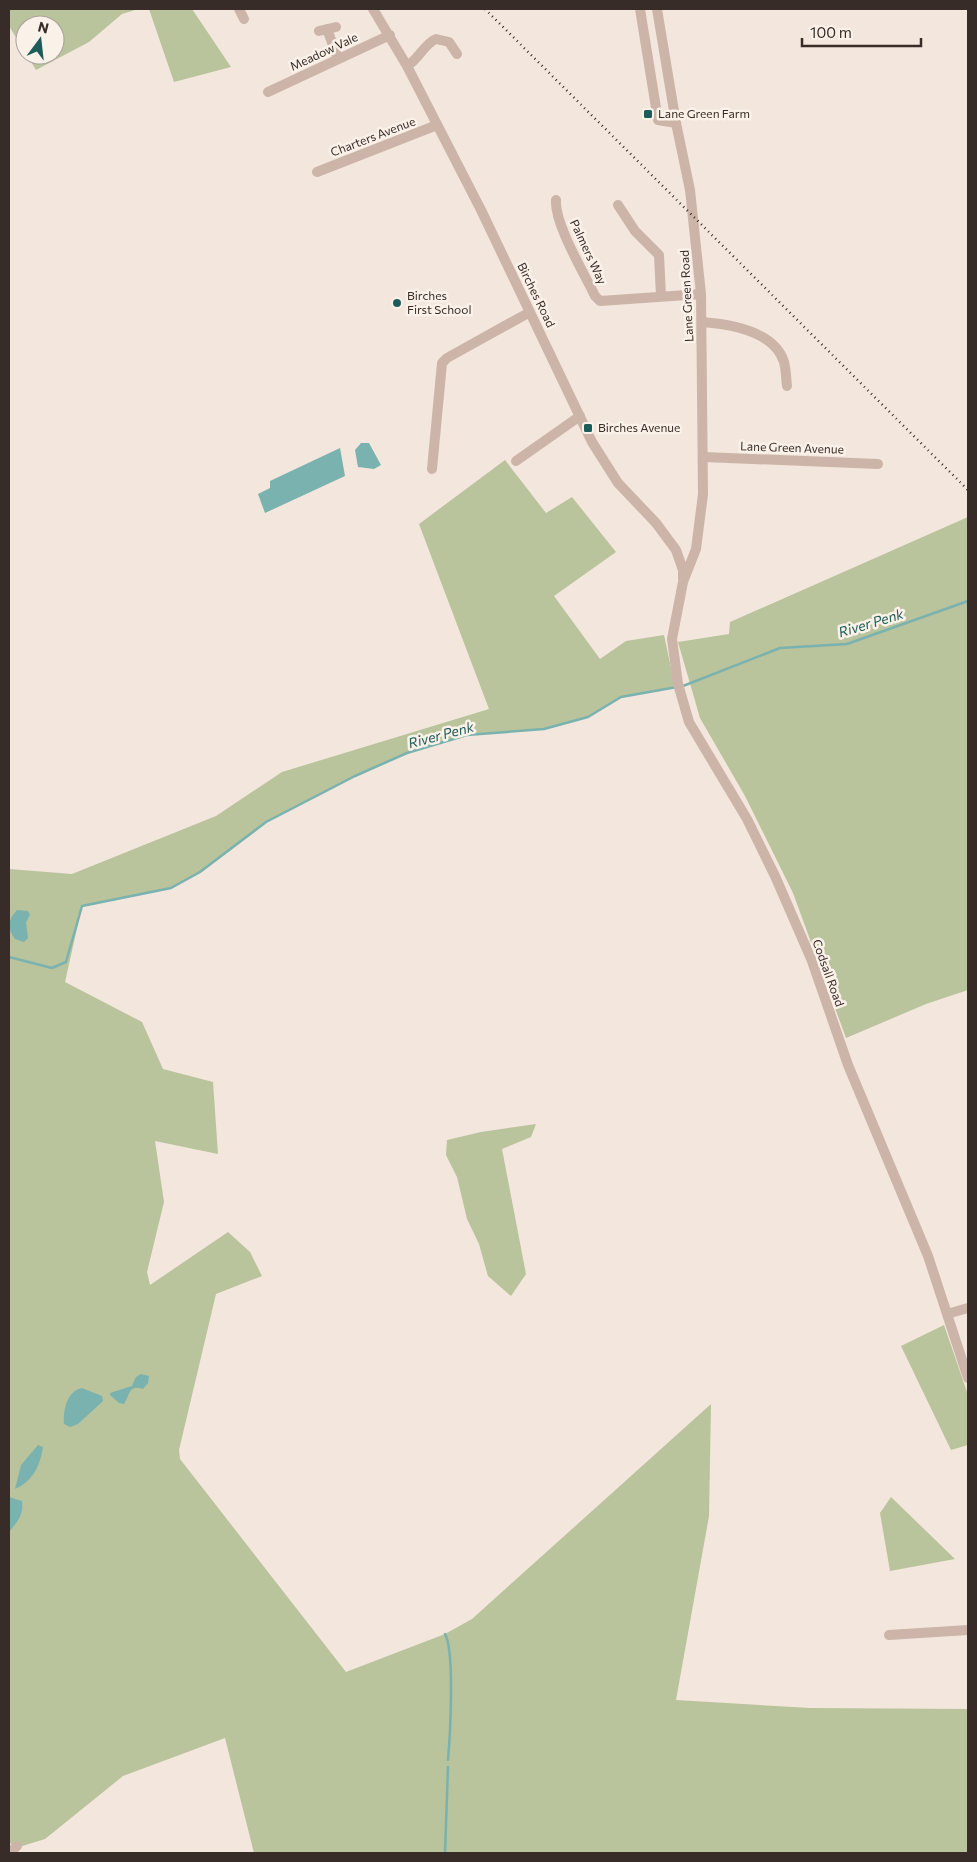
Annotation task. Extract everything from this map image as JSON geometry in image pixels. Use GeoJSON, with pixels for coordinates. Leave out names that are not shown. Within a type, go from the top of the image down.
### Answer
{"type":"FeatureCollection","features":[{"type":"Feature","properties":{"kind":"street"},"geometry":{"type":"LineString","coordinates":[[239,9],[244,19]]}},
{"type":"Feature","properties":{"kind":"street","name":"Birches Road"},"geometry":{"type":"LineString","coordinates":[[374,9],[407,66],[437,125],[592,442],[618,483],[656,523],[676,550],[683,570],[683,582]]}},
{"type":"Feature","properties":{"kind":"street"},"geometry":{"type":"LineString","coordinates":[[640,9],[658,120],[676,123]]}},
{"type":"Feature","properties":{"kind":"street","name":"Lane Green Road"},"geometry":{"type":"LineString","coordinates":[[657,9],[676,123],[690,190],[701,294],[704,457],[700,531],[683,582]]}},
{"type":"Feature","properties":{"kind":"street"},"geometry":{"type":"LineString","coordinates":[[327,29],[338,59]]}},
{"type":"Feature","properties":{"kind":"street","name":"Meadow Vale"},"geometry":{"type":"LineString","coordinates":[[268,92],[390,35]]}},
{"type":"Feature","properties":{"kind":"street"},"geometry":{"type":"LineString","coordinates":[[407,66],[416,61],[428,45],[436,39],[449,42],[457,54]]}},
{"type":"Feature","properties":{"kind":"street","name":"Charters Avenue"},"geometry":{"type":"LineString","coordinates":[[317,172],[437,125]]}},
{"type":"Feature","properties":{"kind":"street","name":"Palmers Way"},"geometry":{"type":"LineString","coordinates":[[556,200],[558,216],[597,299],[603,301],[701,294]]}},
{"type":"Feature","properties":{"kind":"street"},"geometry":{"type":"LineString","coordinates":[[618,205],[635,231],[659,255],[661,296]]}},
{"type":"Feature","properties":{"kind":"street"},"geometry":{"type":"LineString","coordinates":[[432,469],[442,363],[447,358],[530,312]]}},
{"type":"Feature","properties":{"kind":"street"},"geometry":{"type":"LineString","coordinates":[[702,322],[750,330],[764,339],[784,361],[786,386]]}},
{"type":"Feature","properties":{"kind":"street"},"geometry":{"type":"LineString","coordinates":[[516,461],[580,416]]}},
{"type":"Feature","properties":{"kind":"street","name":"Lane Green Avenue"},"geometry":{"type":"LineString","coordinates":[[704,457],[878,464]]}},
{"type":"Feature","properties":{"kind":"street","name":"Codsall Road"},"geometry":{"type":"LineString","coordinates":[[683,582],[672,639],[678,684],[689,722],[746,819],[775,876],[812,961],[848,1065],[928,1256],[968,1378]]}},
{"type":"Feature","properties":{"kind":"street"},"geometry":{"type":"LineString","coordinates":[[947,1314],[968,1308]]}},
{"type":"Feature","properties":{"kind":"street"},"geometry":{"type":"LineString","coordinates":[[889,1635],[968,1630]]}},
{"type":"Feature","properties":{"kind":"green space"},"geometry":{"type":"Polygon","coordinates":[[[9,9],[138,9],[122,14],[89,42],[65,55],[65,15],[15,15],[15,36],[9,26],[9,9]]]}},
{"type":"Feature","properties":{"kind":"green space"},"geometry":{"type":"Polygon","coordinates":[[[149,9],[192,9],[231,67],[174,82],[149,9]]]}},
{"type":"Feature","properties":{"kind":"green space"},"geometry":{"type":"Polygon","coordinates":[[[33,65],[45,65],[36,70],[33,65]]]}},
{"type":"Feature","properties":{"kind":"green space"},"geometry":{"type":"Polygon","coordinates":[[[505,460],[546,513],[572,497],[616,552],[554,596],[600,659],[626,641],[664,635],[675,687],[621,697],[588,717],[544,729],[467,735],[407,753],[355,776],[266,822],[200,872],[171,888],[82,906],[65,982],[142,1022],[163,1069],[213,1082],[218,1154],[155,1141],[164,1202],[147,1272],[150,1285],[228,1232],[250,1252],[262,1276],[216,1294],[179,1450],[180,1459],[346,1672],[445,1634],[472,1619],[711,1404],[709,1516],[676,1700],[810,1708],[968,1709],[968,1853],[254,1853],[225,1738],[123,1776],[45,1839],[19,1847],[9,1843],[9,869],[72,874],[216,816],[282,772],[489,709],[419,524],[505,460]]]}},
{"type":"Feature","properties":{"kind":"green space"},"geometry":{"type":"Polygon","coordinates":[[[968,517],[968,990],[926,1004],[846,1038],[793,893],[745,796],[700,718],[678,642],[729,634],[730,622],[968,517]]]}},
{"type":"Feature","properties":{"kind":"green space"},"geometry":{"type":"Polygon","coordinates":[[[536,1124],[531,1137],[502,1149],[526,1274],[511,1296],[488,1276],[479,1244],[467,1219],[457,1177],[446,1155],[447,1140],[481,1132],[536,1124]]]}},
{"type":"Feature","properties":{"kind":"green space"},"geometry":{"type":"Polygon","coordinates":[[[944,1325],[968,1395],[968,1445],[951,1450],[901,1346],[944,1325]]]}},
{"type":"Feature","properties":{"kind":"green space"},"geometry":{"type":"Polygon","coordinates":[[[891,1497],[955,1559],[890,1571],[880,1513],[891,1497]]]}},
{"type":"Feature","properties":{"kind":"water"},"geometry":{"type":"Polygon","coordinates":[[[361,443],[369,443],[381,465],[374,469],[358,467],[355,450],[361,443]]]}},
{"type":"Feature","properties":{"kind":"water"},"geometry":{"type":"Polygon","coordinates":[[[340,448],[345,476],[265,513],[258,494],[270,488],[270,481],[340,448]]]}},
{"type":"Feature","properties":{"kind":"water"},"geometry":{"type":"Polygon","coordinates":[[[17,910],[28,911],[30,915],[26,922],[28,938],[24,942],[15,939],[9,928],[11,918],[17,910]]]}},
{"type":"Feature","properties":{"kind":"water"},"geometry":{"type":"Polygon","coordinates":[[[141,1374],[149,1376],[148,1383],[143,1389],[132,1389],[124,1404],[119,1403],[110,1395],[110,1393],[132,1386],[136,1377],[141,1374]]]}},
{"type":"Feature","properties":{"kind":"water"},"geometry":{"type":"Polygon","coordinates":[[[82,1388],[102,1396],[103,1401],[78,1424],[70,1427],[64,1424],[65,1407],[69,1397],[82,1388]]]}},
{"type":"Feature","properties":{"kind":"water"},"geometry":{"type":"Polygon","coordinates":[[[38,1445],[43,1447],[38,1467],[27,1482],[15,1489],[21,1465],[38,1445]]]}},
{"type":"Feature","properties":{"kind":"water"},"geometry":{"type":"Polygon","coordinates":[[[9,1497],[22,1501],[22,1510],[15,1525],[9,1532],[9,1497]]]}},
{"type":"Feature","properties":{"kind":"waterway","name":"River Penk"},"geometry":{"type":"LineString","coordinates":[[683,686],[780,648],[847,644],[968,601]]}},
{"type":"Feature","properties":{"kind":"waterway","name":"River Penk"},"geometry":{"type":"LineString","coordinates":[[9,957],[52,968],[66,962],[82,906],[171,888],[200,872],[266,822],[355,776],[407,753],[467,735],[544,729],[588,717],[621,697],[677,687]]}},
{"type":"Feature","properties":{"kind":"waterway"},"geometry":{"type":"LineString","coordinates":[[445,1634],[448,1643],[451,1675],[448,1760]]}},
{"type":"Feature","properties":{"kind":"waterway"},"geometry":{"type":"LineString","coordinates":[[445,1853],[448,1767]]}},
{"type":"Feature","properties":{"kind":"railway"},"geometry":{"type":"LineString","coordinates":[[485,9],[968,490]]}},
{"type":"Feature","properties":{"kind":"place","name":"Lane Green Farm"},"geometry":{"type":"Point","coordinates":[648,114]}},
{"type":"Feature","properties":{"kind":"place","name":"Birches First School"},"geometry":{"type":"Point","coordinates":[397,303]}},
{"type":"Feature","properties":{"kind":"place","name":"Birches Avenue"},"geometry":{"type":"Point","coordinates":[588,428]}}]}
